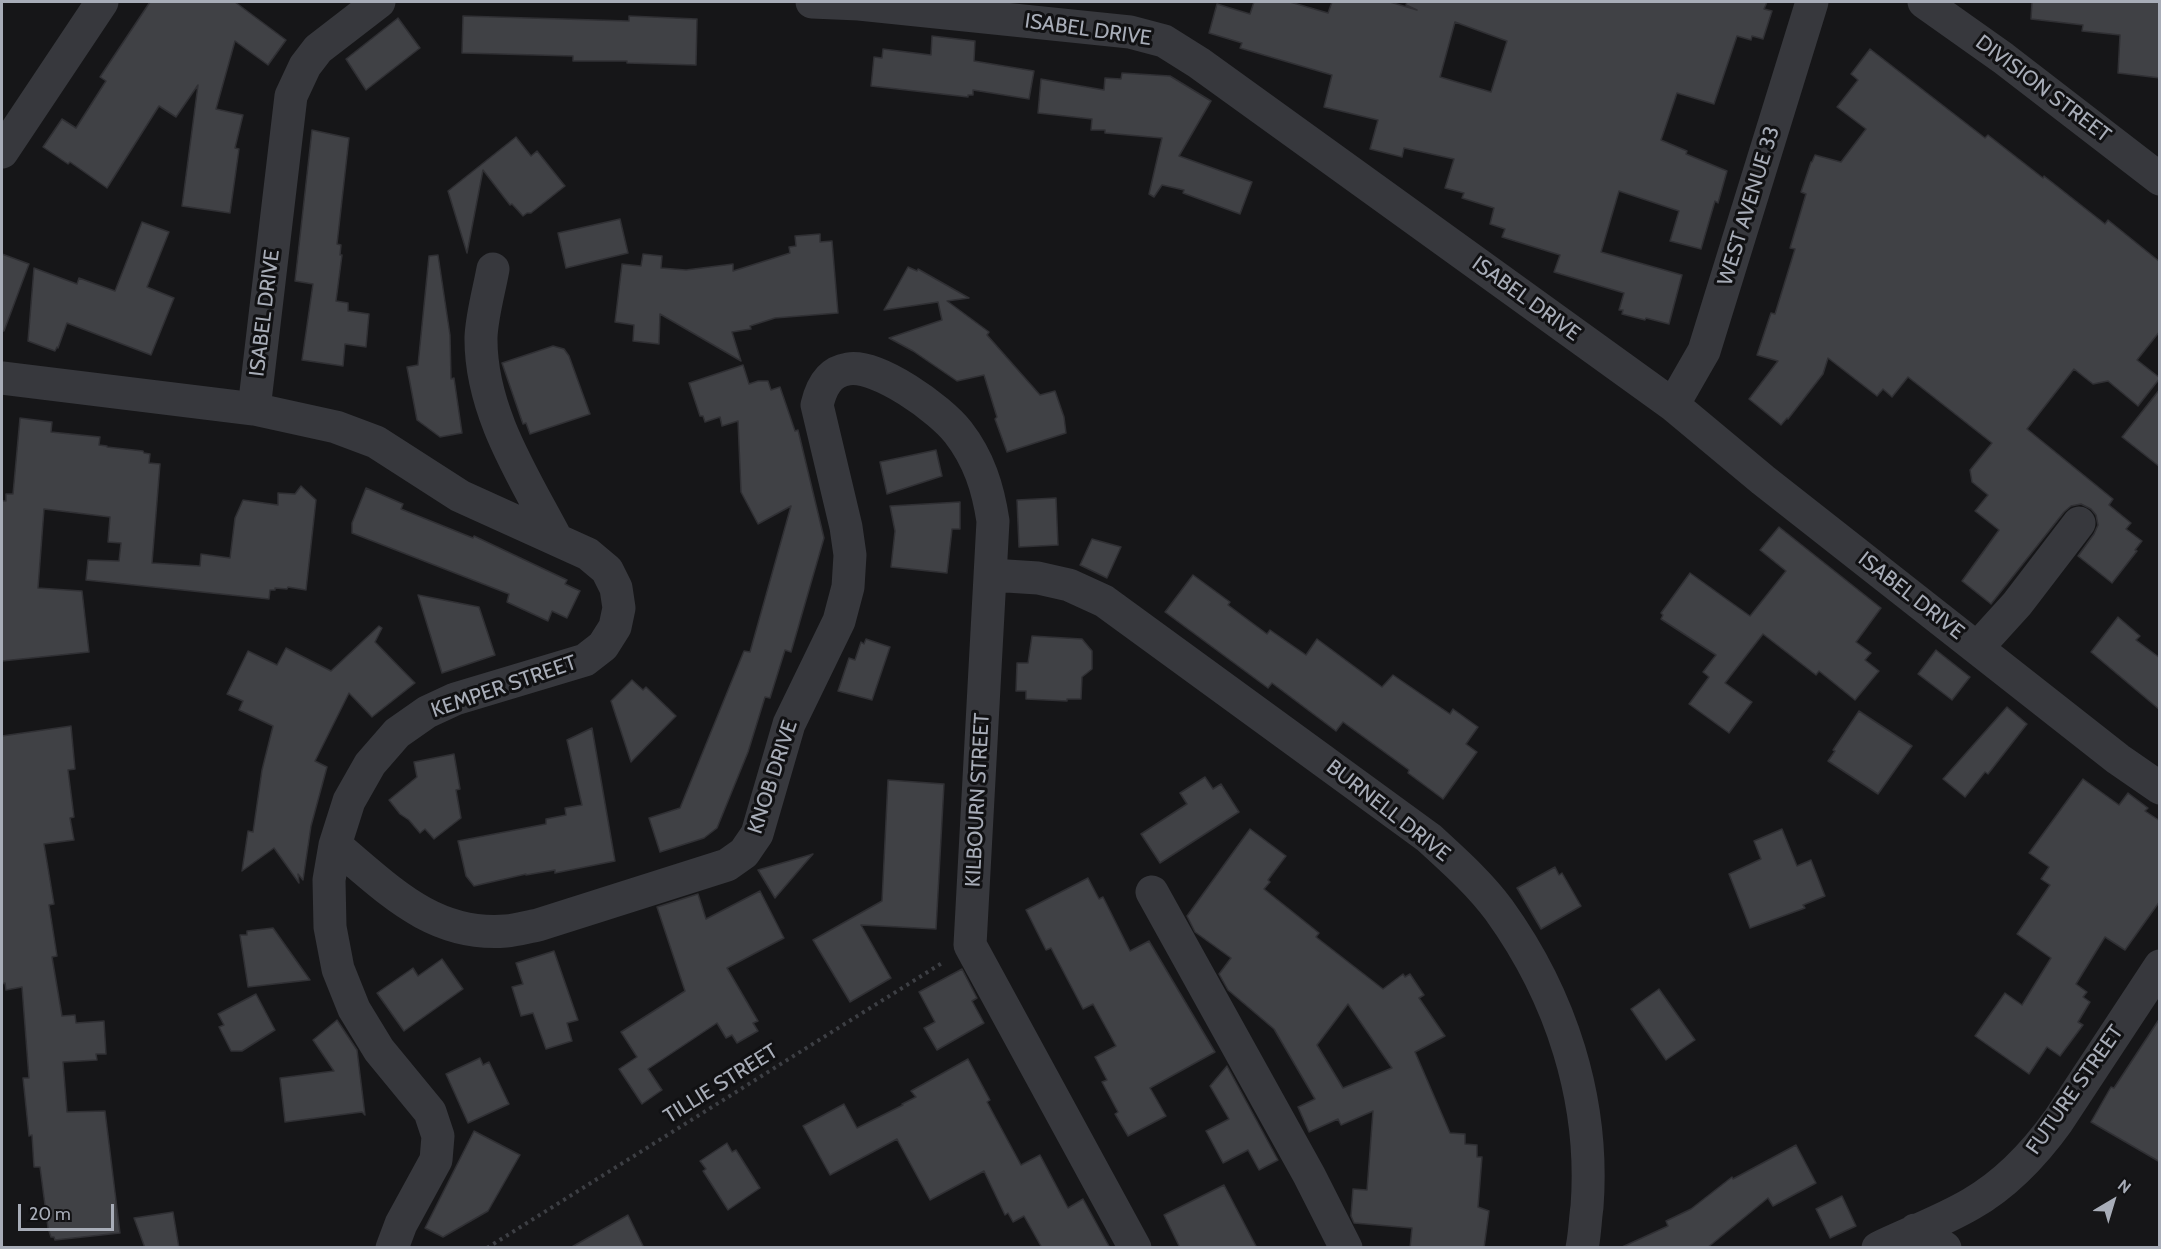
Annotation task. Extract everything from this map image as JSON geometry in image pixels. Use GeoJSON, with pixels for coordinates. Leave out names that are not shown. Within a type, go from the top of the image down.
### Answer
{"type":"FeatureCollection","features":[{"type":"Feature","properties":{"kind":"street"},"geometry":{"type":"LineString","coordinates":[[2,152],[98,2]]}},
{"type":"Feature","properties":{"kind":"street","name":"ISABEL DRIVE"},"geometry":{"type":"LineString","coordinates":[[254,409],[291,96],[305,66],[318,48],[379,2]]}},
{"type":"Feature","properties":{"kind":"street","name":"ISABEL DRIVE"},"geometry":{"type":"LineString","coordinates":[[812,2],[859,4],[1130,32],[1164,40],[1673,405],[1762,480],[2118,759],[2160,788]]}},
{"type":"Feature","properties":{"kind":"street","name":"WEST AVENUE 33"},"geometry":{"type":"LineString","coordinates":[[1673,405],[1704,351],[1812,2]]}},
{"type":"Feature","properties":{"kind":"street","name":"DIVISION STREET"},"geometry":{"type":"LineString","coordinates":[[1924,2],[2012,64],[2160,179]]}},
{"type":"Feature","properties":{"kind":"street"},"geometry":{"type":"LineString","coordinates":[[493,269],[481,336],[485,374],[497,423],[557,540]]}},
{"type":"Feature","properties":{"kind":"street","name":"KNOB DRIVE"},"geometry":{"type":"LineString","coordinates":[[335,845],[408,906],[442,922],[475,930],[505,931],[538,925],[727,865],[744,853],[757,834],[789,724],[839,621],[848,587],[850,555],[846,528],[817,405],[821,388],[832,376],[848,369],[864,370]]}},
{"type":"Feature","properties":{"kind":"street","name":"KILBOURN STREET"},"geometry":{"type":"LineString","coordinates":[[864,370],[904,387],[933,407],[957,430],[976,458],[988,491],[993,521],[991,575],[970,945]]}},
{"type":"Feature","properties":{"kind":"street"},"geometry":{"type":"LineString","coordinates":[[2,378],[254,409]]}},
{"type":"Feature","properties":{"kind":"street","name":"KEMPER STREET"},"geometry":{"type":"LineString","coordinates":[[254,409],[336,427],[376,442],[460,496],[588,554],[607,570],[616,588],[619,608],[615,627],[603,646],[585,660],[455,699],[427,712],[397,733],[370,764],[349,801],[335,845],[329,880],[330,927],[338,969],[354,1009],[379,1050],[430,1112],[438,1136],[436,1160],[401,1224],[392,1248]]}},
{"type":"Feature","properties":{"kind":"street"},"geometry":{"type":"LineString","coordinates":[[1977,648],[2017,604],[2079,523]]}},
{"type":"Feature","properties":{"kind":"street","name":"BURNELL DRIVE"},"geometry":{"type":"LineString","coordinates":[[991,575],[1038,578],[1069,585],[1104,601],[1429,838],[1468,874],[1498,909],[1532,960],[1555,1008],[1573,1058],[1585,1118],[1589,1179],[1582,1248]]}},
{"type":"Feature","properties":{"kind":"street"},"geometry":{"type":"LineString","coordinates":[[1152,892],[1309,1175],[1346,1248]]}},
{"type":"Feature","properties":{"kind":"street"},"geometry":{"type":"LineString","coordinates":[[970,945],[1135,1248]]}},
{"type":"Feature","properties":{"kind":"street","name":"FUTURE STREET"},"geometry":{"type":"LineString","coordinates":[[1878,1248],[1972,1204],[2009,1177],[2041,1144],[2160,966]]}},
{"type":"Feature","properties":{"kind":"street"},"geometry":{"type":"LineString","coordinates":[[1916,1230],[1946,1248]]}},
{"type":"Feature","properties":{"kind":"path","name":"TILLIE STREET"},"geometry":{"type":"LineString","coordinates":[[488,1248],[970,945]]}},
{"type":"Feature","properties":{"kind":"building"},"geometry":{"type":"Polygon","coordinates":[[[150,2],[235,2],[286,40],[268,65],[235,41],[216,109],[243,115],[235,148],[239,149],[230,213],[182,206],[198,85],[176,117],[159,106],[107,188],[70,162],[68,164],[43,147],[62,119],[76,128],[106,81],[100,77],[150,2]]]}},
{"type":"Feature","properties":{"kind":"building"},"geometry":{"type":"Polygon","coordinates":[[[1254,2],[1290,2],[1328,13],[1332,2],[1390,2],[1417,10],[1406,5],[1407,2],[1767,2],[1764,9],[1772,11],[1763,39],[1752,36],[1751,40],[1737,36],[1714,104],[1677,93],[1661,140],[1687,151],[1686,154],[1727,171],[1718,203],[1715,201],[1701,249],[1670,241],[1679,211],[1619,191],[1601,252],[1682,275],[1669,324],[1622,314],[1623,310],[1619,310],[1624,293],[1554,272],[1560,255],[1502,237],[1505,229],[1490,224],[1494,208],[1462,198],[1464,193],[1445,188],[1454,159],[1404,148],[1402,157],[1370,149],[1378,120],[1324,107],[1332,75],[1240,48],[1242,43],[1209,33],[1217,4],[1250,14],[1254,2]],[[1455,22],[1440,77],[1491,92],[1507,41],[1455,22]]]}},
{"type":"Feature","properties":{"kind":"building"},"geometry":{"type":"Polygon","coordinates":[[[2032,2],[2160,2],[2160,78],[2118,73],[2120,35],[2082,31],[2083,25],[2031,19],[2032,2]]]}},
{"type":"Feature","properties":{"kind":"building"},"geometry":{"type":"Polygon","coordinates":[[[463,16],[629,21],[629,16],[697,19],[696,65],[573,61],[573,56],[462,53],[463,16]]]}},
{"type":"Feature","properties":{"kind":"building"},"geometry":{"type":"Polygon","coordinates":[[[398,18],[420,48],[366,90],[346,59],[398,18]]]}},
{"type":"Feature","properties":{"kind":"building"},"geometry":{"type":"Polygon","coordinates":[[[932,36],[975,41],[974,61],[1034,71],[1029,99],[973,90],[973,95],[968,95],[968,97],[871,86],[874,57],[882,58],[883,49],[931,55],[932,36]]]}},
{"type":"Feature","properties":{"kind":"building"},"geometry":{"type":"Polygon","coordinates":[[[1870,49],[1985,138],[1988,135],[2105,224],[2108,220],[2160,262],[2160,331],[2137,360],[2160,378],[2138,406],[2108,381],[2093,384],[2074,369],[2027,429],[2113,499],[2109,505],[2131,523],[2126,529],[2142,541],[2112,583],[2078,556],[2098,525],[2096,515],[2091,509],[2081,504],[2071,506],[2064,512],[1991,604],[1962,581],[1999,530],[1975,511],[1988,495],[1972,482],[1970,470],[1992,443],[1908,377],[1892,397],[1883,389],[1877,396],[1828,358],[1823,374],[1781,425],[1749,399],[1778,361],[1757,355],[1771,313],[1775,314],[1795,249],[1790,248],[1806,194],[1801,192],[1811,162],[1815,155],[1841,162],[1866,129],[1837,107],[1858,80],[1851,74],[1870,49]]]}},
{"type":"Feature","properties":{"kind":"building"},"geometry":{"type":"Polygon","coordinates":[[[1122,73],[1170,76],[1211,101],[1179,156],[1252,182],[1240,214],[1183,193],[1184,190],[1162,185],[1154,197],[1149,194],[1162,138],[1105,133],[1105,130],[1091,130],[1092,119],[1038,113],[1041,79],[1104,90],[1105,78],[1121,79],[1122,73]]]}},
{"type":"Feature","properties":{"kind":"building"},"geometry":{"type":"Polygon","coordinates":[[[312,130],[349,138],[337,244],[341,245],[340,255],[342,255],[336,301],[348,303],[348,311],[369,314],[366,347],[345,344],[343,366],[302,360],[313,284],[295,281],[312,130]]]}},
{"type":"Feature","properties":{"kind":"building"},"geometry":{"type":"Polygon","coordinates":[[[516,137],[531,156],[537,151],[565,186],[531,213],[523,216],[512,204],[510,205],[483,170],[467,253],[448,191],[516,137]]]}},
{"type":"Feature","properties":{"kind":"building"},"geometry":{"type":"Polygon","coordinates":[[[620,219],[628,253],[566,268],[558,233],[620,219]]]}},
{"type":"Feature","properties":{"kind":"building"},"geometry":{"type":"Polygon","coordinates":[[[142,222],[169,232],[147,287],[174,298],[151,355],[67,323],[55,351],[28,341],[34,268],[77,284],[79,278],[115,291],[142,222]]]}},
{"type":"Feature","properties":{"kind":"building"},"geometry":{"type":"Polygon","coordinates":[[[820,234],[820,242],[832,241],[838,313],[775,318],[750,326],[751,329],[732,332],[741,361],[660,314],[659,344],[633,341],[634,325],[615,322],[622,264],[641,266],[643,254],[662,256],[661,268],[686,270],[733,264],[733,271],[790,253],[789,247],[796,246],[795,236],[820,234]]]}},
{"type":"Feature","properties":{"kind":"building"},"geometry":{"type":"Polygon","coordinates":[[[2,254],[29,264],[4,331],[2,331],[2,254]]]}},
{"type":"Feature","properties":{"kind":"building"},"geometry":{"type":"Polygon","coordinates":[[[438,255],[450,335],[451,379],[454,378],[462,433],[440,437],[417,420],[407,367],[418,365],[429,256],[438,255]]]}},
{"type":"Feature","properties":{"kind":"building"},"geometry":{"type":"Polygon","coordinates":[[[908,267],[917,271],[918,269],[969,298],[947,301],[989,332],[987,335],[1040,395],[1055,391],[1064,417],[1066,433],[1007,452],[995,419],[997,417],[984,375],[957,381],[913,351],[889,338],[942,320],[938,302],[884,310],[908,267]]]}},
{"type":"Feature","properties":{"kind":"building"},"geometry":{"type":"Polygon","coordinates":[[[553,346],[564,349],[569,356],[590,414],[530,434],[526,423],[523,424],[502,363],[553,346]]]}},
{"type":"Feature","properties":{"kind":"building"},"geometry":{"type":"Polygon","coordinates":[[[743,365],[749,384],[768,381],[771,390],[780,387],[795,431],[798,430],[824,538],[791,652],[785,650],[770,698],[765,697],[748,752],[717,828],[704,838],[660,852],[649,818],[680,808],[744,651],[750,652],[791,506],[758,524],[741,492],[738,421],[722,426],[720,417],[705,422],[703,416],[700,416],[689,383],[743,365]]]}},
{"type":"Feature","properties":{"kind":"building"},"geometry":{"type":"Polygon","coordinates":[[[2160,389],[2160,467],[2122,437],[2160,389]]]}},
{"type":"Feature","properties":{"kind":"building"},"geometry":{"type":"Polygon","coordinates":[[[20,418],[52,422],[51,432],[100,437],[99,445],[143,451],[150,454],[149,463],[160,464],[152,563],[200,566],[201,554],[230,558],[235,518],[243,500],[278,505],[278,493],[295,494],[301,486],[316,500],[306,590],[288,587],[287,589],[275,588],[275,590],[270,590],[269,599],[86,580],[88,560],[119,561],[121,543],[108,542],[110,517],[44,509],[38,588],[82,591],[89,652],[2,661],[2,501],[6,501],[6,494],[13,494],[20,418]]]}},
{"type":"Feature","properties":{"kind":"building"},"geometry":{"type":"Polygon","coordinates":[[[936,450],[942,476],[887,494],[880,462],[936,450]]]}},
{"type":"Feature","properties":{"kind":"building"},"geometry":{"type":"Polygon","coordinates":[[[366,488],[403,504],[401,509],[473,538],[474,536],[567,580],[565,584],[580,591],[567,618],[552,611],[548,621],[507,602],[509,594],[352,533],[352,523],[366,488]]]}},
{"type":"Feature","properties":{"kind":"building"},"geometry":{"type":"Polygon","coordinates":[[[1056,498],[1058,545],[1019,547],[1017,500],[1056,498]]]}},
{"type":"Feature","properties":{"kind":"building"},"geometry":{"type":"Polygon","coordinates":[[[960,502],[960,529],[952,529],[947,573],[891,567],[895,531],[890,506],[960,502]]]}},
{"type":"Feature","properties":{"kind":"building"},"geometry":{"type":"Polygon","coordinates":[[[1779,527],[1881,608],[1856,642],[1871,653],[1865,660],[1879,671],[1855,700],[1819,671],[1816,675],[1763,634],[1725,683],[1752,702],[1729,733],[1689,704],[1709,677],[1703,672],[1716,655],[1661,619],[1663,615],[1661,613],[1690,573],[1750,616],[1786,571],[1760,550],[1779,527]]]}},
{"type":"Feature","properties":{"kind":"building"},"geometry":{"type":"Polygon","coordinates":[[[1092,539],[1121,547],[1107,578],[1080,565],[1092,539]]]}},
{"type":"Feature","properties":{"kind":"building"},"geometry":{"type":"Polygon","coordinates":[[[1193,575],[1230,602],[1228,605],[1267,634],[1270,630],[1306,655],[1317,639],[1382,687],[1393,675],[1450,714],[1453,709],[1478,727],[1466,744],[1477,752],[1443,799],[1408,773],[1409,770],[1343,722],[1336,731],[1272,683],[1268,688],[1165,612],[1193,575]]]}},
{"type":"Feature","properties":{"kind":"building"},"geometry":{"type":"Polygon","coordinates":[[[418,595],[479,607],[495,655],[442,673],[418,595]]]}},
{"type":"Feature","properties":{"kind":"building"},"geometry":{"type":"Polygon","coordinates":[[[2118,617],[2140,636],[2136,640],[2160,658],[2160,710],[2091,652],[2118,617]]]}},
{"type":"Feature","properties":{"kind":"building"},"geometry":{"type":"Polygon","coordinates":[[[379,626],[382,628],[375,642],[415,683],[372,717],[349,693],[315,761],[327,767],[311,826],[303,880],[298,874],[299,883],[274,848],[242,871],[248,831],[253,832],[262,770],[273,726],[239,710],[243,701],[227,694],[248,651],[277,665],[286,648],[331,671],[379,626]]]}},
{"type":"Feature","properties":{"kind":"building"},"geometry":{"type":"Polygon","coordinates":[[[1032,636],[1082,639],[1092,651],[1092,669],[1082,677],[1081,699],[1067,699],[1067,701],[1026,699],[1026,691],[1016,691],[1017,663],[1028,663],[1032,636]]]}},
{"type":"Feature","properties":{"kind":"building"},"geometry":{"type":"Polygon","coordinates":[[[866,639],[890,647],[872,700],[838,691],[849,658],[855,660],[861,642],[864,644],[866,639]]]}},
{"type":"Feature","properties":{"kind":"building"},"geometry":{"type":"Polygon","coordinates":[[[1936,650],[1970,677],[1952,700],[1918,674],[1936,650]]]}},
{"type":"Feature","properties":{"kind":"building"},"geometry":{"type":"Polygon","coordinates":[[[632,680],[643,690],[646,687],[676,716],[631,762],[611,701],[632,680]]]}},
{"type":"Feature","properties":{"kind":"building"},"geometry":{"type":"Polygon","coordinates":[[[2007,707],[2027,724],[1988,774],[1985,772],[1965,797],[1943,779],[2007,707]]]}},
{"type":"Feature","properties":{"kind":"building"},"geometry":{"type":"Polygon","coordinates":[[[1859,711],[1912,746],[1878,794],[1828,761],[1859,711]]]}},
{"type":"Feature","properties":{"kind":"building"},"geometry":{"type":"Polygon","coordinates":[[[71,726],[75,769],[68,770],[74,817],[70,818],[74,840],[44,844],[54,904],[49,905],[57,956],[52,957],[62,1016],[75,1015],[76,1023],[104,1021],[106,1054],[96,1054],[97,1060],[63,1062],[67,1112],[105,1111],[120,1233],[55,1240],[51,1237],[48,1228],[40,1167],[34,1167],[32,1135],[29,1136],[23,1078],[29,1078],[22,987],[6,990],[5,983],[2,984],[2,736],[71,726]]]}},
{"type":"Feature","properties":{"kind":"building"},"geometry":{"type":"Polygon","coordinates":[[[592,728],[615,861],[555,873],[555,870],[526,874],[474,886],[466,876],[458,841],[546,824],[546,819],[566,815],[565,808],[582,805],[567,740],[592,728]]]}},
{"type":"Feature","properties":{"kind":"building"},"geometry":{"type":"Polygon","coordinates":[[[454,754],[460,789],[456,790],[461,818],[434,839],[425,829],[420,833],[389,800],[417,777],[414,762],[454,754]]]}},
{"type":"Feature","properties":{"kind":"building"},"geometry":{"type":"Polygon","coordinates":[[[1205,777],[1213,789],[1221,784],[1239,812],[1160,863],[1141,834],[1187,804],[1180,793],[1205,777]]]}},
{"type":"Feature","properties":{"kind":"building"},"geometry":{"type":"Polygon","coordinates":[[[2083,779],[2119,805],[2128,793],[2148,808],[2145,811],[2160,821],[2160,901],[2125,950],[2105,937],[2076,984],[2087,992],[2083,997],[2090,1002],[2078,1022],[2083,1025],[2060,1056],[2047,1047],[2029,1074],[1975,1036],[2005,993],[2022,1005],[2051,958],[2017,934],[2050,885],[2041,879],[2049,867],[2029,853],[2083,779]]]}},
{"type":"Feature","properties":{"kind":"building"},"geometry":{"type":"Polygon","coordinates":[[[888,780],[944,784],[936,929],[861,925],[891,978],[850,1002],[813,940],[882,901],[888,780]]]}},
{"type":"Feature","properties":{"kind":"building"},"geometry":{"type":"Polygon","coordinates":[[[1250,829],[1286,856],[1264,889],[1319,933],[1316,937],[1383,989],[1403,974],[1405,977],[1410,974],[1424,995],[1419,998],[1445,1036],[1415,1052],[1450,1133],[1465,1134],[1465,1144],[1477,1145],[1477,1157],[1482,1157],[1478,1207],[1489,1211],[1484,1248],[1410,1248],[1412,1228],[1354,1223],[1351,1216],[1353,1189],[1367,1190],[1373,1111],[1341,1125],[1338,1119],[1309,1132],[1298,1107],[1315,1099],[1274,1029],[1228,990],[1219,974],[1231,958],[1195,932],[1187,916],[1250,829]],[[1348,1004],[1317,1045],[1343,1088],[1392,1068],[1348,1004]]]}},
{"type":"Feature","properties":{"kind":"building"},"geometry":{"type":"Polygon","coordinates":[[[1782,829],[1797,866],[1811,860],[1825,896],[1803,905],[1805,908],[1750,928],[1729,874],[1761,859],[1754,841],[1782,829]]]}},
{"type":"Feature","properties":{"kind":"building"},"geometry":{"type":"Polygon","coordinates":[[[813,854],[775,898],[758,870],[813,854]]]}},
{"type":"Feature","properties":{"kind":"building"},"geometry":{"type":"Polygon","coordinates":[[[1555,867],[1559,875],[1562,873],[1581,906],[1541,929],[1517,888],[1555,867]]]}},
{"type":"Feature","properties":{"kind":"building"},"geometry":{"type":"Polygon","coordinates":[[[1088,878],[1099,899],[1103,897],[1130,951],[1149,941],[1215,1052],[1150,1088],[1166,1116],[1128,1136],[1115,1114],[1118,1112],[1102,1082],[1107,1080],[1095,1057],[1116,1046],[1093,1004],[1083,1009],[1051,948],[1046,950],[1026,910],[1088,878]]]}},
{"type":"Feature","properties":{"kind":"building"},"geometry":{"type":"Polygon","coordinates":[[[760,891],[784,938],[727,968],[758,1021],[753,1023],[758,1031],[737,1043],[732,1035],[726,1038],[717,1023],[648,1069],[662,1090],[642,1104],[619,1069],[637,1057],[621,1032],[685,991],[657,907],[698,894],[706,919],[760,891]]]}},
{"type":"Feature","properties":{"kind":"building"},"geometry":{"type":"Polygon","coordinates":[[[273,928],[310,980],[248,987],[240,935],[247,935],[247,931],[273,928]]]}},
{"type":"Feature","properties":{"kind":"building"},"geometry":{"type":"Polygon","coordinates":[[[554,951],[578,1020],[567,1023],[572,1041],[546,1049],[533,1013],[521,1016],[512,987],[523,984],[516,963],[554,951]]]}},
{"type":"Feature","properties":{"kind":"building"},"geometry":{"type":"Polygon","coordinates":[[[442,959],[463,989],[404,1031],[377,993],[413,968],[418,976],[442,959]]]}},
{"type":"Feature","properties":{"kind":"building"},"geometry":{"type":"Polygon","coordinates":[[[962,969],[977,998],[972,1001],[984,1023],[937,1050],[924,1028],[935,1022],[919,992],[962,969]]]}},
{"type":"Feature","properties":{"kind":"building"},"geometry":{"type":"Polygon","coordinates":[[[1659,989],[1695,1040],[1666,1060],[1631,1009],[1659,989]]]}},
{"type":"Feature","properties":{"kind":"building"},"geometry":{"type":"Polygon","coordinates":[[[256,994],[275,1030],[242,1051],[231,1051],[219,1027],[224,1025],[218,1014],[256,994]]]}},
{"type":"Feature","properties":{"kind":"building"},"geometry":{"type":"Polygon","coordinates":[[[2160,1018],[2160,1162],[2091,1122],[2111,1087],[2114,1088],[2160,1018]]]}},
{"type":"Feature","properties":{"kind":"building"},"geometry":{"type":"Polygon","coordinates":[[[337,1020],[357,1050],[365,1115],[362,1112],[285,1122],[280,1078],[334,1071],[313,1040],[337,1020]]]}},
{"type":"Feature","properties":{"kind":"building"},"geometry":{"type":"Polygon","coordinates":[[[480,1058],[483,1065],[489,1062],[509,1104],[468,1123],[446,1074],[480,1058]]]}},
{"type":"Feature","properties":{"kind":"building"},"geometry":{"type":"Polygon","coordinates":[[[968,1059],[990,1100],[987,1102],[1021,1165],[1040,1155],[1068,1208],[1083,1199],[1110,1248],[1042,1248],[1024,1216],[1013,1222],[1008,1213],[1005,1215],[984,1171],[930,1200],[897,1139],[830,1175],[803,1126],[844,1104],[857,1128],[916,1097],[911,1091],[968,1059]]]}},
{"type":"Feature","properties":{"kind":"building"},"geometry":{"type":"Polygon","coordinates":[[[1227,1066],[1278,1160],[1259,1170],[1248,1150],[1223,1163],[1206,1131],[1229,1119],[1210,1086],[1227,1066]]]}},
{"type":"Feature","properties":{"kind":"building"},"geometry":{"type":"Polygon","coordinates":[[[474,1131],[520,1155],[488,1211],[443,1237],[425,1228],[474,1131]]]}},
{"type":"Feature","properties":{"kind":"building"},"geometry":{"type":"Polygon","coordinates":[[[727,1143],[732,1152],[736,1150],[760,1188],[728,1210],[703,1171],[706,1169],[700,1161],[727,1143]]]}},
{"type":"Feature","properties":{"kind":"building"},"geometry":{"type":"Polygon","coordinates":[[[1796,1145],[1816,1183],[1773,1206],[1768,1198],[1707,1248],[1620,1248],[1668,1226],[1666,1221],[1691,1209],[1732,1177],[1733,1179],[1796,1145]]]}},
{"type":"Feature","properties":{"kind":"building"},"geometry":{"type":"Polygon","coordinates":[[[1224,1185],[1257,1248],[1180,1248],[1164,1215],[1224,1185]]]}},
{"type":"Feature","properties":{"kind":"building"},"geometry":{"type":"Polygon","coordinates":[[[1842,1196],[1856,1226],[1830,1238],[1816,1209],[1842,1196]]]}},
{"type":"Feature","properties":{"kind":"building"},"geometry":{"type":"Polygon","coordinates":[[[173,1212],[179,1248],[145,1248],[134,1218],[173,1212]]]}},
{"type":"Feature","properties":{"kind":"building"},"geometry":{"type":"Polygon","coordinates":[[[628,1215],[644,1248],[570,1248],[628,1215]]]}}]}
